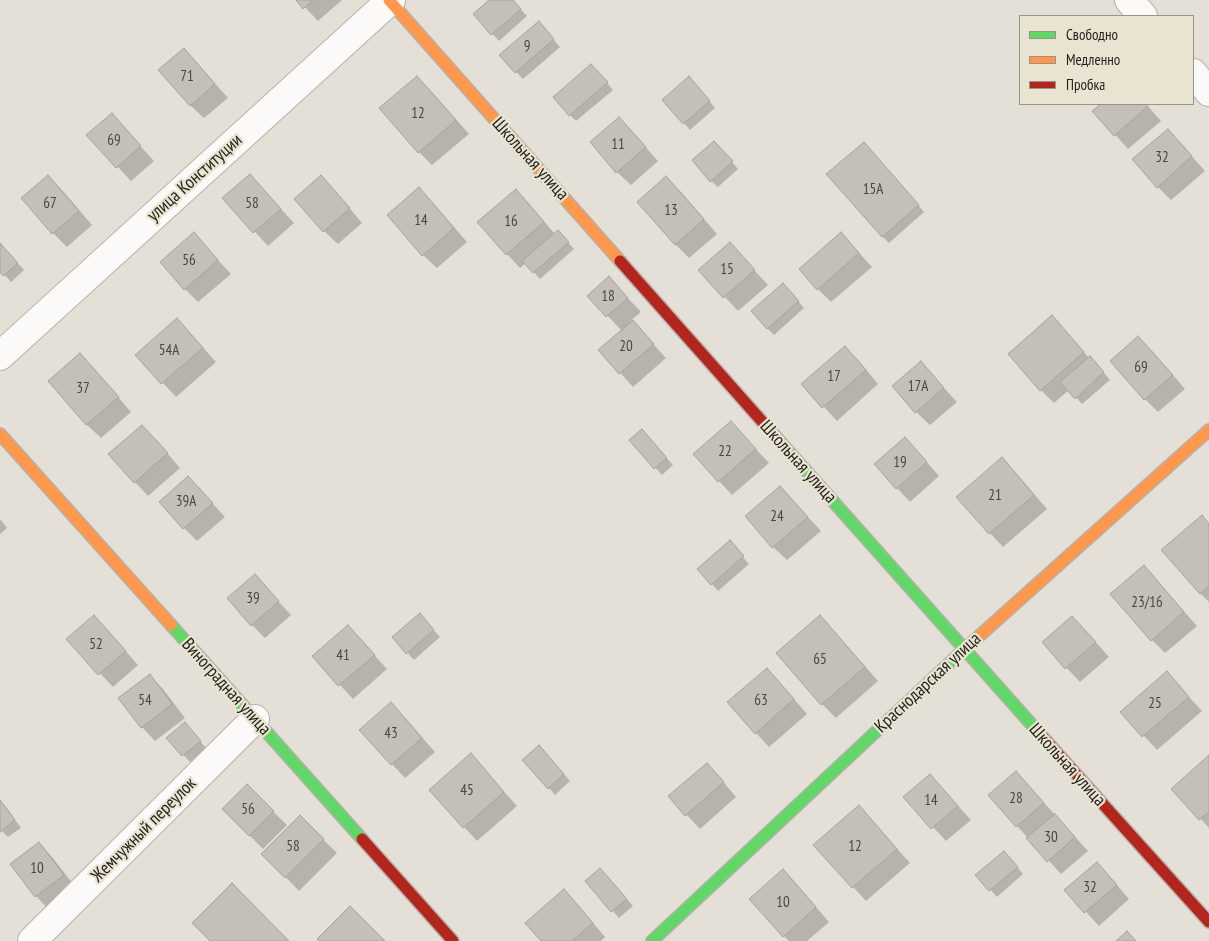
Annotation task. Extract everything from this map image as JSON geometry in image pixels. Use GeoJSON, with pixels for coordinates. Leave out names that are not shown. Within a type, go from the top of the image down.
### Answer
{"type":"FeatureCollection","features":[{"type":"Feature","properties":{"kind":"street","name":"улица Конституции"},"geometry":{"type":"LineString","coordinates":[[0,356],[390,0]]}},
{"type":"Feature","properties":{"kind":"street","name":"Школьная улица"},"geometry":{"type":"LineString","coordinates":[[390,0],[964,650],[1209,922]]}},
{"type":"Feature","properties":{"kind":"street"},"geometry":{"type":"LineString","coordinates":[[1129,0],[1142,15]]}},
{"type":"Feature","properties":{"kind":"street"},"geometry":{"type":"LineString","coordinates":[[1194,74],[1209,92]]}},
{"type":"Feature","properties":{"kind":"street","name":"Краснодарская улица"},"geometry":{"type":"LineString","coordinates":[[652,941],[964,650],[1209,430]]}},
{"type":"Feature","properties":{"kind":"street","name":"Виноградная улица"},"geometry":{"type":"LineString","coordinates":[[0,434],[453,941]]}},
{"type":"Feature","properties":{"kind":"street","name":"Жемчужный переулок"},"geometry":{"type":"LineString","coordinates":[[32,941],[255,719]]}},
{"type":"Feature","properties":{"kind":"building"},"geometry":{"type":"Polygon","coordinates":[[[296,0],[313,0],[303,9],[296,0]]]}},
{"type":"Feature","properties":{"kind":"building"},"geometry":{"type":"Polygon","coordinates":[[[489,0],[513,0],[521,9],[491,35],[473,14],[489,0]]]}},
{"type":"Feature","properties":{"kind":"building"},"geometry":{"type":"Polygon","coordinates":[[[539,21],[554,39],[515,73],[499,55],[539,21]]]}},
{"type":"Feature","properties":{"kind":"building"},"geometry":{"type":"Polygon","coordinates":[[[184,48],[215,84],[190,106],[158,70],[184,48]]]}},
{"type":"Feature","properties":{"kind":"building"},"geometry":{"type":"Polygon","coordinates":[[[591,64],[608,82],[569,116],[553,97],[591,64]]]}},
{"type":"Feature","properties":{"kind":"building"},"geometry":{"type":"Polygon","coordinates":[[[417,76],[456,120],[418,153],[379,108],[417,76]]]}},
{"type":"Feature","properties":{"kind":"building"},"geometry":{"type":"Polygon","coordinates":[[[689,76],[710,101],[683,124],[662,100],[689,76]]]}},
{"type":"Feature","properties":{"kind":"building"},"geometry":{"type":"Polygon","coordinates":[[[1100,105],[1148,106],[1114,136],[1092,111],[1100,105]]]}},
{"type":"Feature","properties":{"kind":"building"},"geometry":{"type":"Polygon","coordinates":[[[112,113],[141,146],[116,168],[86,135],[112,113]]]}},
{"type":"Feature","properties":{"kind":"building"},"geometry":{"type":"Polygon","coordinates":[[[619,117],[646,147],[616,173],[590,142],[619,117]]]}},
{"type":"Feature","properties":{"kind":"building"},"geometry":{"type":"Polygon","coordinates":[[[1168,129],[1192,156],[1157,188],[1132,159],[1168,129]]]}},
{"type":"Feature","properties":{"kind":"building"},"geometry":{"type":"Polygon","coordinates":[[[714,141],[733,161],[710,182],[692,160],[714,141]]]}},
{"type":"Feature","properties":{"kind":"building"},"geometry":{"type":"Polygon","coordinates":[[[864,142],[919,205],[882,237],[826,174],[864,142]]]}},
{"type":"Feature","properties":{"kind":"building"},"geometry":{"type":"Polygon","coordinates":[[[250,174],[281,209],[253,233],[222,198],[250,174]]]}},
{"type":"Feature","properties":{"kind":"building"},"geometry":{"type":"Polygon","coordinates":[[[48,175],[79,211],[52,234],[21,198],[48,175]]]}},
{"type":"Feature","properties":{"kind":"building"},"geometry":{"type":"Polygon","coordinates":[[[321,175],[350,208],[323,232],[294,199],[321,175]]]}},
{"type":"Feature","properties":{"kind":"building"},"geometry":{"type":"Polygon","coordinates":[[[666,176],[704,219],[675,245],[637,202],[666,176]]]}},
{"type":"Feature","properties":{"kind":"building"},"geometry":{"type":"Polygon","coordinates":[[[419,187],[454,228],[422,256],[387,215],[419,187]]]}},
{"type":"Feature","properties":{"kind":"building"},"geometry":{"type":"Polygon","coordinates":[[[516,189],[544,222],[506,255],[477,222],[516,189]]]}},
{"type":"Feature","properties":{"kind":"building"},"geometry":{"type":"Polygon","coordinates":[[[558,230],[569,242],[533,273],[522,261],[558,230]]]}},
{"type":"Feature","properties":{"kind":"building"},"geometry":{"type":"Polygon","coordinates":[[[194,232],[218,260],[184,290],[160,262],[194,232]]]}},
{"type":"Feature","properties":{"kind":"building"},"geometry":{"type":"Polygon","coordinates":[[[841,232],[859,253],[817,290],[799,269],[841,232]]]}},
{"type":"Feature","properties":{"kind":"building"},"geometry":{"type":"Polygon","coordinates":[[[730,242],[755,270],[723,298],[698,270],[730,242]]]}},
{"type":"Feature","properties":{"kind":"building"},"geometry":{"type":"Polygon","coordinates":[[[0,243],[18,263],[3,276],[0,272],[0,243]]]}},
{"type":"Feature","properties":{"kind":"building"},"geometry":{"type":"Polygon","coordinates":[[[609,276],[628,298],[606,317],[587,296],[609,276]]]}},
{"type":"Feature","properties":{"kind":"building"},"geometry":{"type":"Polygon","coordinates":[[[783,283],[799,301],[767,329],[751,311],[783,283]]]}},
{"type":"Feature","properties":{"kind":"building"},"geometry":{"type":"Polygon","coordinates":[[[1052,315],[1084,352],[1040,391],[1008,354],[1052,315]]]}},
{"type":"Feature","properties":{"kind":"building"},"geometry":{"type":"Polygon","coordinates":[[[177,318],[203,348],[161,384],[135,355],[177,318]]]}},
{"type":"Feature","properties":{"kind":"building"},"geometry":{"type":"Polygon","coordinates":[[[633,320],[654,344],[619,374],[598,350],[633,320]]]}},
{"type":"Feature","properties":{"kind":"building"},"geometry":{"type":"Polygon","coordinates":[[[1138,336],[1173,375],[1144,400],[1110,361],[1138,336]]]}},
{"type":"Feature","properties":{"kind":"building"},"geometry":{"type":"Polygon","coordinates":[[[845,346],[866,370],[822,408],[801,384],[845,346]]]}},
{"type":"Feature","properties":{"kind":"building"},"geometry":{"type":"Polygon","coordinates":[[[80,353],[119,397],[86,425],[48,381],[80,353]]]}},
{"type":"Feature","properties":{"kind":"building"},"geometry":{"type":"Polygon","coordinates":[[[1090,356],[1104,372],[1075,399],[1060,382],[1090,356]]]}},
{"type":"Feature","properties":{"kind":"building"},"geometry":{"type":"Polygon","coordinates":[[[921,361],[944,388],[915,413],[892,386],[921,361]]]}},
{"type":"Feature","properties":{"kind":"building"},"geometry":{"type":"Polygon","coordinates":[[[731,421],[756,449],[718,482],[693,454],[731,421]]]}},
{"type":"Feature","properties":{"kind":"building"},"geometry":{"type":"Polygon","coordinates":[[[142,425],[168,453],[134,483],[108,454],[142,425]]]}},
{"type":"Feature","properties":{"kind":"building"},"geometry":{"type":"Polygon","coordinates":[[[642,429],[667,458],[654,469],[629,440],[642,429]]]}},
{"type":"Feature","properties":{"kind":"building"},"geometry":{"type":"Polygon","coordinates":[[[905,437],[927,462],[896,489],[874,464],[905,437]]]}},
{"type":"Feature","properties":{"kind":"building"},"geometry":{"type":"Polygon","coordinates":[[[1002,457],[1034,495],[989,534],[956,497],[1002,457]]]}},
{"type":"Feature","properties":{"kind":"building"},"geometry":{"type":"Polygon","coordinates":[[[188,476],[213,503],[183,529],[159,502],[188,476]]]}},
{"type":"Feature","properties":{"kind":"building"},"geometry":{"type":"Polygon","coordinates":[[[780,486],[808,517],[772,548],[745,516],[780,486]]]}},
{"type":"Feature","properties":{"kind":"building"},"geometry":{"type":"Polygon","coordinates":[[[1202,515],[1209,524],[1209,586],[1200,594],[1161,550],[1202,515]]]}},
{"type":"Feature","properties":{"kind":"building"},"geometry":{"type":"Polygon","coordinates":[[[730,540],[744,556],[711,585],[697,569],[730,540]]]}},
{"type":"Feature","properties":{"kind":"building"},"geometry":{"type":"Polygon","coordinates":[[[1144,565],[1184,612],[1151,641],[1110,594],[1144,565]]]}},
{"type":"Feature","properties":{"kind":"building"},"geometry":{"type":"Polygon","coordinates":[[[255,574],[279,601],[251,626],[227,598],[255,574]]]}},
{"type":"Feature","properties":{"kind":"building"},"geometry":{"type":"Polygon","coordinates":[[[420,613],[434,630],[406,654],[392,637],[420,613]]]}},
{"type":"Feature","properties":{"kind":"building"},"geometry":{"type":"Polygon","coordinates":[[[94,615],[126,651],[98,675],[66,639],[94,615]]]}},
{"type":"Feature","properties":{"kind":"building"},"geometry":{"type":"Polygon","coordinates":[[[820,615],[865,667],[821,705],[776,653],[820,615]]]}},
{"type":"Feature","properties":{"kind":"building"},"geometry":{"type":"Polygon","coordinates":[[[1072,616],[1096,642],[1065,669],[1042,642],[1072,616]]]}},
{"type":"Feature","properties":{"kind":"building"},"geometry":{"type":"Polygon","coordinates":[[[348,625],[375,655],[338,686],[312,656],[348,625]]]}},
{"type":"Feature","properties":{"kind":"building"},"geometry":{"type":"Polygon","coordinates":[[[767,668],[794,699],[755,734],[727,702],[767,668]]]}},
{"type":"Feature","properties":{"kind":"building"},"geometry":{"type":"Polygon","coordinates":[[[1167,671],[1189,697],[1142,737],[1120,712],[1167,671]]]}},
{"type":"Feature","properties":{"kind":"building"},"geometry":{"type":"Polygon","coordinates":[[[150,674],[172,704],[141,728],[118,698],[150,674]]]}},
{"type":"Feature","properties":{"kind":"building"},"geometry":{"type":"Polygon","coordinates":[[[391,702],[422,738],[391,765],[359,730],[391,702]]]}},
{"type":"Feature","properties":{"kind":"building"},"geometry":{"type":"Polygon","coordinates":[[[185,722],[201,741],[182,756],[166,738],[185,722]]]}},
{"type":"Feature","properties":{"kind":"building"},"geometry":{"type":"Polygon","coordinates":[[[539,745],[564,774],[548,789],[522,760],[539,745]]]}},
{"type":"Feature","properties":{"kind":"building"},"geometry":{"type":"Polygon","coordinates":[[[471,753],[504,792],[463,828],[429,790],[471,753]]]}},
{"type":"Feature","properties":{"kind":"building"},"geometry":{"type":"Polygon","coordinates":[[[1209,755],[1209,812],[1199,820],[1171,789],[1209,755]]]}},
{"type":"Feature","properties":{"kind":"building"},"geometry":{"type":"Polygon","coordinates":[[[707,763],[724,782],[685,816],[668,796],[707,763]]]}},
{"type":"Feature","properties":{"kind":"building"},"geometry":{"type":"Polygon","coordinates":[[[1016,771],[1044,803],[1016,827],[988,795],[1016,771]]]}},
{"type":"Feature","properties":{"kind":"building"},"geometry":{"type":"Polygon","coordinates":[[[930,774],[958,806],[931,829],[903,797],[930,774]]]}},
{"type":"Feature","properties":{"kind":"building"},"geometry":{"type":"Polygon","coordinates":[[[247,784],[274,811],[249,836],[222,809],[247,784]]]}},
{"type":"Feature","properties":{"kind":"building"},"geometry":{"type":"Polygon","coordinates":[[[0,800],[15,820],[0,832],[0,800]]]}},
{"type":"Feature","properties":{"kind":"building"},"geometry":{"type":"Polygon","coordinates":[[[859,805],[897,849],[852,888],[813,845],[859,805]]]}},
{"type":"Feature","properties":{"kind":"building"},"geometry":{"type":"Polygon","coordinates":[[[1055,814],[1075,837],[1047,862],[1026,838],[1055,814]]]}},
{"type":"Feature","properties":{"kind":"building"},"geometry":{"type":"Polygon","coordinates":[[[300,815],[324,839],[285,878],[261,854],[300,815]]]}},
{"type":"Feature","properties":{"kind":"building"},"geometry":{"type":"Polygon","coordinates":[[[39,842],[64,875],[35,897],[10,864],[39,842]]]}},
{"type":"Feature","properties":{"kind":"building"},"geometry":{"type":"Polygon","coordinates":[[[1004,851],[1018,867],[989,891],[975,875],[1004,851]]]}},
{"type":"Feature","properties":{"kind":"building"},"geometry":{"type":"Polygon","coordinates":[[[1097,862],[1117,885],[1084,913],[1064,890],[1097,862]]]}},
{"type":"Feature","properties":{"kind":"building"},"geometry":{"type":"Polygon","coordinates":[[[600,868],[627,899],[611,912],[585,881],[600,868]]]}},
{"type":"Feature","properties":{"kind":"building"},"geometry":{"type":"Polygon","coordinates":[[[783,869],[816,907],[783,937],[749,899],[783,869]]]}},
{"type":"Feature","properties":{"kind":"building"},"geometry":{"type":"Polygon","coordinates":[[[232,883],[289,941],[210,941],[192,923],[232,883]]]}},
{"type":"Feature","properties":{"kind":"building"},"geometry":{"type":"Polygon","coordinates":[[[564,889],[593,923],[572,941],[541,941],[525,923],[564,889]]]}},
{"type":"Feature","properties":{"kind":"building"},"geometry":{"type":"Polygon","coordinates":[[[350,906],[385,941],[320,941],[317,939],[350,906]]]}},
{"type":"Feature","properties":{"kind":"building"},"geometry":{"type":"Polygon","coordinates":[[[1127,931],[1136,941],[1116,941],[1127,931]]]}},
{"type":"Feature","properties":{"kind":"traffic: fast"},"geometry":{"type":"LineString","coordinates":[[767,427],[1040,734]]}},
{"type":"Feature","properties":{"kind":"traffic: fast"},"geometry":{"type":"LineString","coordinates":[[171,625],[362,839]]}},
{"type":"Feature","properties":{"kind":"traffic: fast"},"geometry":{"type":"LineString","coordinates":[[652,941],[958,655]]}},
{"type":"Feature","properties":{"kind":"traffic: slow"},"geometry":{"type":"LineString","coordinates":[[389,0],[620,261]]}},
{"type":"Feature","properties":{"kind":"traffic: slow"},"geometry":{"type":"LineString","coordinates":[[958,655],[1209,430]]}},
{"type":"Feature","properties":{"kind":"traffic: slow"},"geometry":{"type":"LineString","coordinates":[[0,434],[171,625]]}},
{"type":"Feature","properties":{"kind":"traffic: jam"},"geometry":{"type":"LineString","coordinates":[[620,261],[767,427]]}},
{"type":"Feature","properties":{"kind":"traffic: jam"},"geometry":{"type":"LineString","coordinates":[[1040,734],[1209,922]]}},
{"type":"Feature","properties":{"kind":"traffic: jam"},"geometry":{"type":"LineString","coordinates":[[362,839],[453,941]]}}]}
